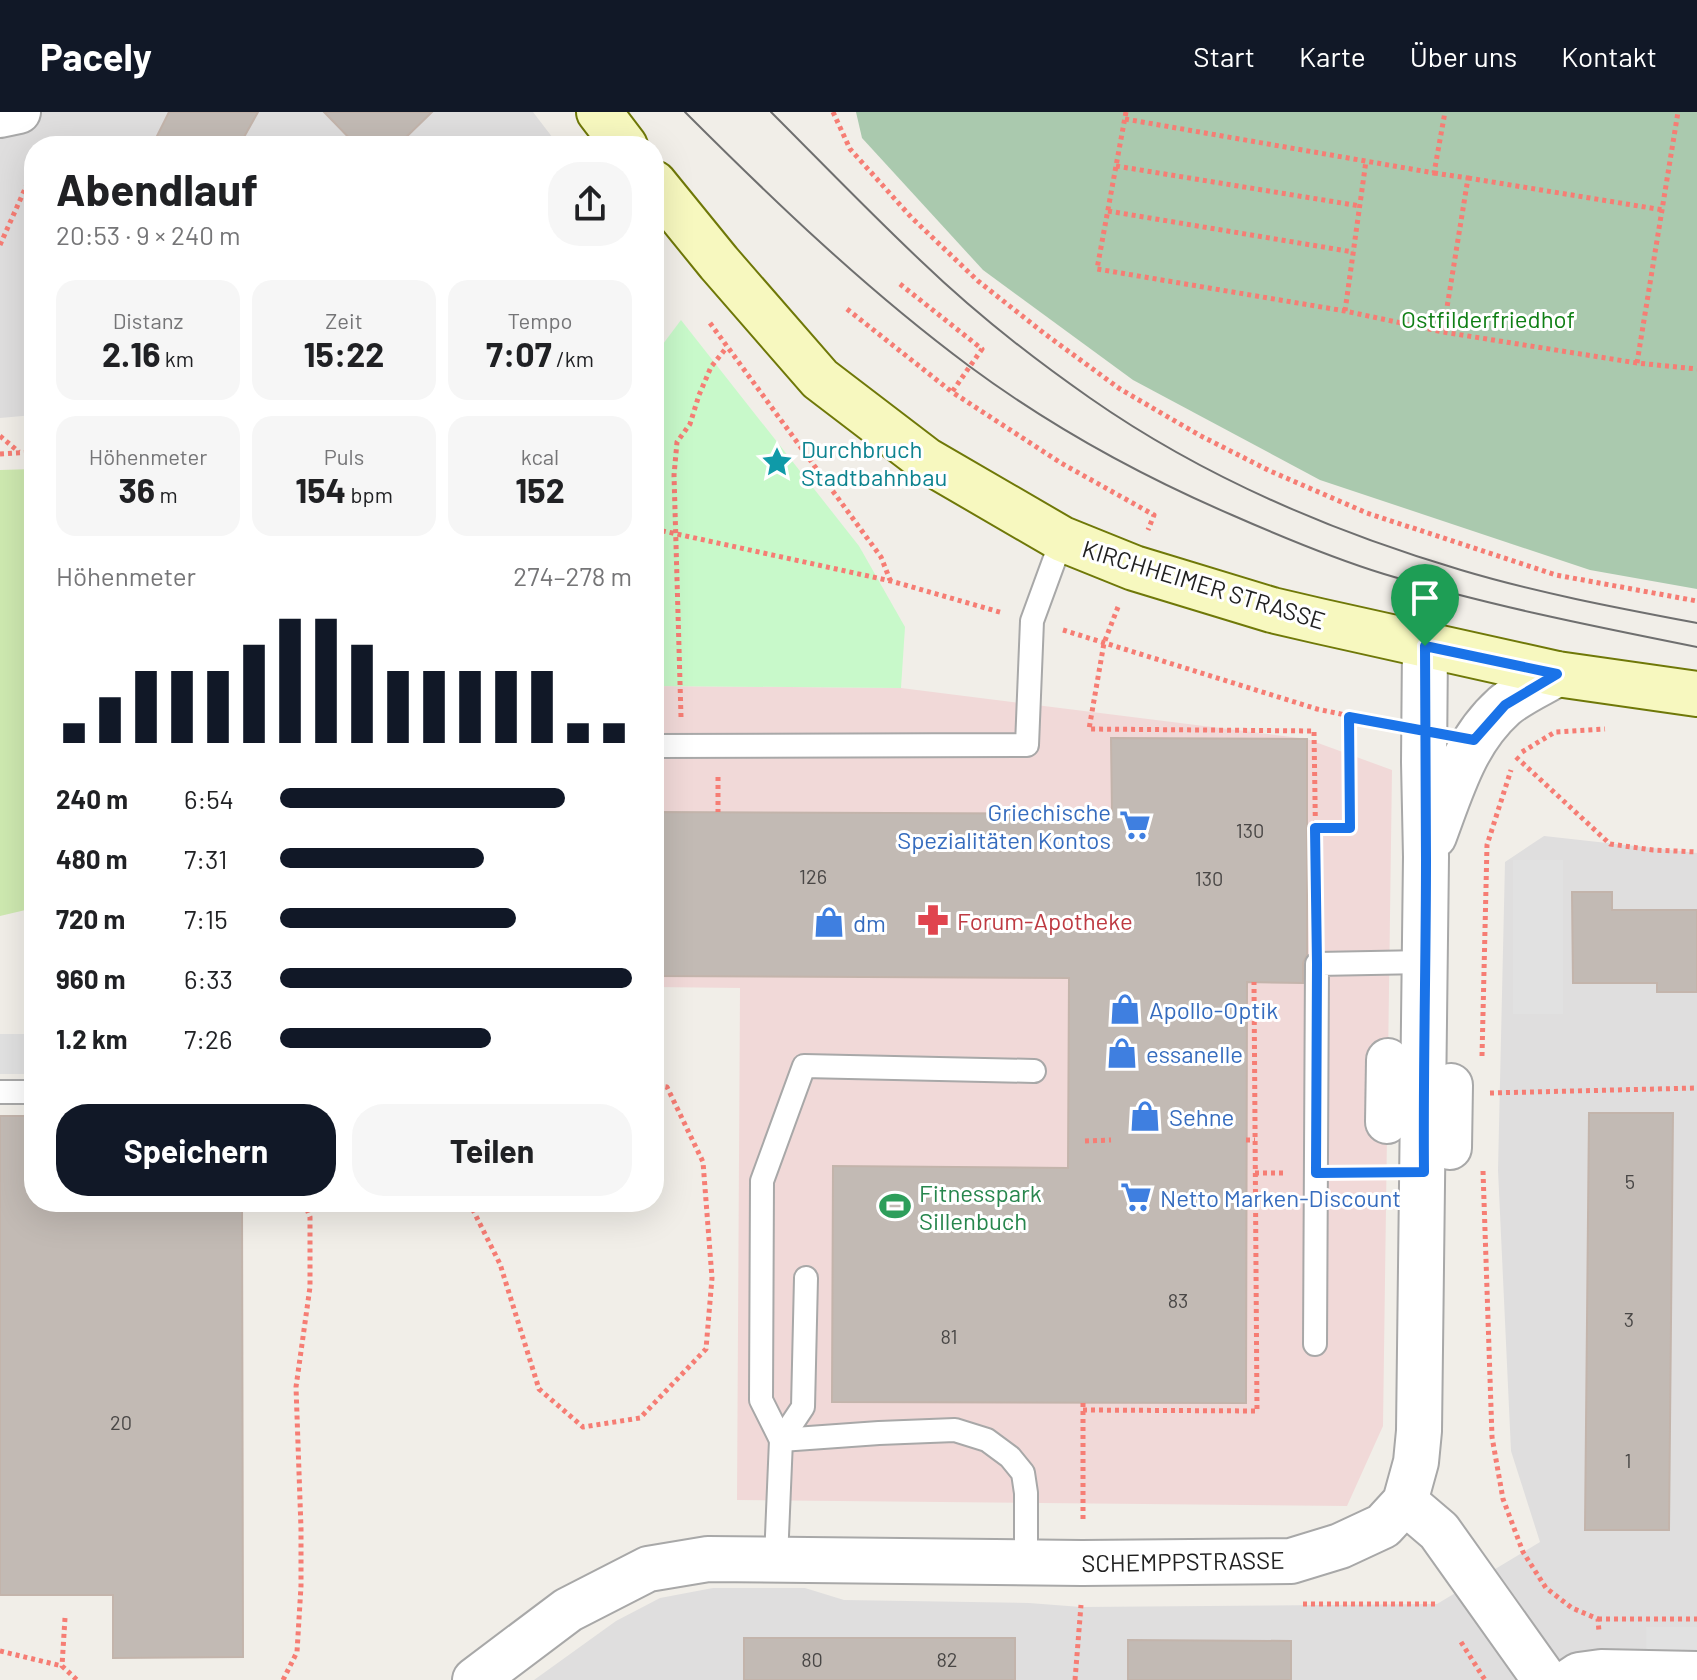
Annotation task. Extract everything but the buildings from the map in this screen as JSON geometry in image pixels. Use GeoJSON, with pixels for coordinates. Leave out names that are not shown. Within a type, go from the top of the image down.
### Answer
{"type":"FeatureCollection","features":[{"type":"Feature","properties":{"kind":"main road"},"geometry":{"type":"LineString","coordinates":[[599,112],[617,136]]}},
{"type":"Feature","properties":{"kind":"main road","name":"KIRCHHEIMER STRASSE"},"geometry":{"type":"LineString","coordinates":[[664,195],[820,379],[926,460],[1062,539],[1134,568],[1272,610],[1557,674],[1697,694]]}},
{"type":"Feature","properties":{"kind":"street"},"geometry":{"type":"LineString","coordinates":[[0,116],[19,112]]}},
{"type":"Feature","properties":{"kind":"street"},"geometry":{"type":"LineString","coordinates":[[1425,646],[1425,962],[1452,1159]]}},
{"type":"Feature","properties":{"kind":"street"},"geometry":{"type":"LineString","coordinates":[[1426,857],[1460,767],[1474,740],[1505,705],[1557,674]]}},
{"type":"Feature","properties":{"kind":"street"},"geometry":{"type":"LineString","coordinates":[[1387,1122],[1388,1060]]}},
{"type":"Feature","properties":{"kind":"street"},"geometry":{"type":"LineString","coordinates":[[1472,1082],[1452,1159],[1416,1462],[1405,1502],[1439,1531],[1545,1680]]}},
{"type":"Feature","properties":{"kind":"street","name":"SCHEMPPSTRASSE"},"geometry":{"type":"LineString","coordinates":[[475,1680],[568,1610],[648,1569],[708,1559],[1082,1563],[1291,1561],[1340,1546],[1383,1526],[1405,1502]]}},
{"type":"Feature","properties":{"kind":"street"},"geometry":{"type":"LineString","coordinates":[[1585,1676],[1697,1673]]}},
{"type":"Feature","properties":{"kind":"lane"},"geometry":{"type":"LineString","coordinates":[[664,746],[1027,745],[1032,621],[1062,539]]}},
{"type":"Feature","properties":{"kind":"lane"},"geometry":{"type":"LineString","coordinates":[[1315,1344],[1317,964],[1425,962]]}},
{"type":"Feature","properties":{"kind":"lane"},"geometry":{"type":"LineString","coordinates":[[776,1559],[781,1440],[761,1400],[762,1181],[804,1066],[1034,1071]]}},
{"type":"Feature","properties":{"kind":"lane"},"geometry":{"type":"LineString","coordinates":[[0,1092],[24,1092]]}},
{"type":"Feature","properties":{"kind":"lane"},"geometry":{"type":"LineString","coordinates":[[781,1440],[803,1407],[806,1278]]}},
{"type":"Feature","properties":{"kind":"lane"},"geometry":{"type":"LineString","coordinates":[[781,1440],[955,1430],[987,1440],[1010,1457],[1023,1473],[1026,1562]]}},
{"type":"Feature","properties":{"kind":"path"},"geometry":{"type":"LineString","coordinates":[[833,112],[850,149],[911,217],[978,281],[1120,389],[1199,435],[1270,471],[1367,513],[1556,575],[1697,601]]}},
{"type":"Feature","properties":{"kind":"path"},"geometry":{"type":"LineString","coordinates":[[1434,173],[1445,112]]}},
{"type":"Feature","properties":{"kind":"path"},"geometry":{"type":"LineString","coordinates":[[1637,363],[1678,112]]}},
{"type":"Feature","properties":{"kind":"path"},"geometry":{"type":"LineString","coordinates":[[1663,210],[1434,173],[1126,116],[1097,269],[1345,311],[1443,332],[1637,363],[1697,369]]}},
{"type":"Feature","properties":{"kind":"path"},"geometry":{"type":"LineString","coordinates":[[1345,311],[1366,161]]}},
{"type":"Feature","properties":{"kind":"path"},"geometry":{"type":"LineString","coordinates":[[1116,166],[1360,206]]}},
{"type":"Feature","properties":{"kind":"path"},"geometry":{"type":"LineString","coordinates":[[1443,332],[1468,178]]}},
{"type":"Feature","properties":{"kind":"path"},"geometry":{"type":"LineString","coordinates":[[0,245],[24,191]]}},
{"type":"Feature","properties":{"kind":"path"},"geometry":{"type":"LineString","coordinates":[[1108,211],[1353,252]]}},
{"type":"Feature","properties":{"kind":"path"},"geometry":{"type":"LineString","coordinates":[[900,284],[982,349],[952,392]]}},
{"type":"Feature","properties":{"kind":"path"},"geometry":{"type":"LineString","coordinates":[[847,309],[952,392],[1061,463],[1154,515],[1134,568]]}},
{"type":"Feature","properties":{"kind":"path"},"geometry":{"type":"LineString","coordinates":[[664,531],[891,581],[881,557],[709,322]]}},
{"type":"Feature","properties":{"kind":"path"},"geometry":{"type":"LineString","coordinates":[[681,746],[674,475],[677,442],[690,424],[711,367],[727,347]]}},
{"type":"Feature","properties":{"kind":"path"},"geometry":{"type":"LineString","coordinates":[[0,436],[20,453]]}},
{"type":"Feature","properties":{"kind":"path"},"geometry":{"type":"LineString","coordinates":[[0,454],[24,453]]}},
{"type":"Feature","properties":{"kind":"path"},"geometry":{"type":"LineString","coordinates":[[1317,964],[1314,731],[1089,729],[1104,643],[1317,709],[1425,730]]}},
{"type":"Feature","properties":{"kind":"path"},"geometry":{"type":"LineString","coordinates":[[1315,828],[1350,828],[1349,717]]}},
{"type":"Feature","properties":{"kind":"path"},"geometry":{"type":"LineString","coordinates":[[1605,729],[1555,732],[1515,756],[1487,845],[1472,1082],[1697,1088]]}},
{"type":"Feature","properties":{"kind":"path"},"geometry":{"type":"LineString","coordinates":[[1515,756],[1610,844],[1697,852]]}},
{"type":"Feature","properties":{"kind":"path"},"geometry":{"type":"LineString","coordinates":[[1075,1680],[1080,1633],[1083,1406],[1257,1411],[1254,982]]}},
{"type":"Feature","properties":{"kind":"path"},"geometry":{"type":"LineString","coordinates":[[474,1212],[500,1264],[539,1389],[583,1427],[640,1418],[706,1349],[712,1278],[703,1162],[667,1087],[664,1087]]}},
{"type":"Feature","properties":{"kind":"path"},"geometry":{"type":"LineString","coordinates":[[1085,1141],[1111,1140]]}},
{"type":"Feature","properties":{"kind":"path"},"geometry":{"type":"LineString","coordinates":[[1246,1140],[1255,1140]]}},
{"type":"Feature","properties":{"kind":"path"},"geometry":{"type":"LineString","coordinates":[[1316,1173],[1452,1159],[1503,1499],[1523,1552],[1546,1588],[1572,1608],[1598,1619],[1697,1619]]}},
{"type":"Feature","properties":{"kind":"path"},"geometry":{"type":"LineString","coordinates":[[283,1680],[297,1652],[301,1586],[296,1387],[310,1287],[308,1212]]}},
{"type":"Feature","properties":{"kind":"path"},"geometry":{"type":"LineString","coordinates":[[62,1666],[65,1618]]}},
{"type":"Feature","properties":{"kind":"path"},"geometry":{"type":"LineString","coordinates":[[1585,1676],[1598,1619]]}},
{"type":"Feature","properties":{"kind":"path"},"geometry":{"type":"LineString","coordinates":[[0,1651],[62,1666],[77,1680]]}},
{"type":"Feature","properties":{"kind":"shaded area"},"geometry":{"type":"Polygon","coordinates":[[[0,112],[533,112],[551,136],[24,136],[24,416],[0,418],[0,112]]]}},
{"type":"Feature","properties":{"kind":"shaded area"},"geometry":{"type":"Polygon","coordinates":[[[664,686],[901,688],[1307,739],[1392,770],[1383,1426],[1347,1506],[737,1500],[740,988],[664,987],[664,686]]]}},
{"type":"Feature","properties":{"kind":"shaded area"},"geometry":{"type":"Polygon","coordinates":[[[1544,836],[1697,853],[1697,1680],[534,1680],[616,1621],[660,1598],[713,1588],[805,1588],[844,1600],[1029,1603],[1081,1607],[1437,1604],[1540,1542],[1511,1451],[1498,1170],[1505,862],[1544,836]]]}},
{"type":"Feature","properties":{"kind":"shaded area"},"geometry":{"type":"Polygon","coordinates":[[[1513,860],[1563,860],[1563,1014],[1513,1014],[1513,860]]]}},
{"type":"Feature","properties":{"kind":"shaded area"},"geometry":{"type":"Polygon","coordinates":[[[0,1034],[24,1034],[24,1074],[0,1074],[0,1034]]]}},
{"type":"Feature","properties":{"kind":"shaded area"},"geometry":{"type":"Polygon","coordinates":[[[1646,1627],[1697,1627],[1697,1680],[1647,1680],[1646,1627]]]}},
{"type":"Feature","properties":{"kind":"green space","name":"Ostfilderfriedhof"},"geometry":{"type":"Polygon","coordinates":[[[856,112],[1697,112],[1697,589],[1590,570],[1320,480],[1133,380],[983,270],[862,138],[856,112]]]}},
{"type":"Feature","properties":{"kind":"green space"},"geometry":{"type":"Polygon","coordinates":[[[681,320],[859,546],[905,627],[901,688],[664,686],[664,343],[681,320]]]}},
{"type":"Feature","properties":{"kind":"green space"},"geometry":{"type":"Polygon","coordinates":[[[24,469],[24,910],[0,916],[0,470],[24,469]]]}},
{"type":"Feature","properties":{"kind":"tram line"},"geometry":{"type":"LineString","coordinates":[[685,112],[822,244],[931,337],[1031,409],[1129,466],[1197,500],[1270,531],[1384,574],[1501,605],[1697,647]]}},
{"type":"Feature","properties":{"kind":"tram line"},"geometry":{"type":"LineString","coordinates":[[771,112],[902,243],[982,316],[1090,398],[1177,453],[1269,499],[1412,555],[1519,586],[1697,623]]}},
{"type":"Feature","properties":{"kind":"place","name":"Durchbruch Stadtbahnbau"},"geometry":{"type":"Point","coordinates":[777,462]}},
{"type":"Feature","properties":{"kind":"place","name":"Griechische Spezialitäten Kontos"},"geometry":{"type":"Point","coordinates":[1135,825]}},
{"type":"Feature","properties":{"kind":"place","name":"Forum-Apotheke"},"geometry":{"type":"Point","coordinates":[933,920]}},
{"type":"Feature","properties":{"kind":"place","name":"dm"},"geometry":{"type":"Point","coordinates":[829,922]}},
{"type":"Feature","properties":{"kind":"place","name":"Apollo-Optik"},"geometry":{"type":"Point","coordinates":[1125,1009]}},
{"type":"Feature","properties":{"kind":"place","name":"essanelle"},"geometry":{"type":"Point","coordinates":[1122,1053]}},
{"type":"Feature","properties":{"kind":"place","name":"Sehne"},"geometry":{"type":"Point","coordinates":[1145,1116]}},
{"type":"Feature","properties":{"kind":"place","name":"Netto Marken-Discount"},"geometry":{"type":"Point","coordinates":[1136,1197]}},
{"type":"Feature","properties":{"kind":"place","name":"Fitnesspark Sillenbuch"},"geometry":{"type":"Point","coordinates":[895,1206]}},
{"type":"Feature","properties":{"kind":"route"},"geometry":{"type":"LineString","coordinates":[[1425,646],[1425,730],[1424,762],[1426,857],[1424,1172],[1316,1173],[1315,828],[1350,828],[1349,717],[1425,730],[1474,740],[1505,705],[1557,674],[1425,646]]}}]}
